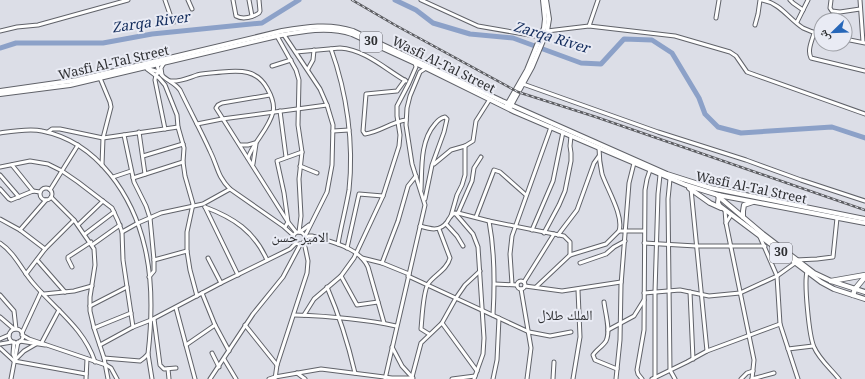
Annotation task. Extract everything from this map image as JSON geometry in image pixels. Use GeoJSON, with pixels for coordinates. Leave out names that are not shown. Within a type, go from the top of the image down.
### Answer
{"type":"FeatureCollection","features":[{"type":"Feature","properties":{"kind":"highway"},"geometry":{"type":"LineString","coordinates":[[831,280],[865,276]]}},
{"type":"Feature","properties":{"kind":"highway"},"geometry":{"type":"LineString","coordinates":[[853,295],[855,289],[865,276]]}},
{"type":"Feature","properties":{"kind":"main road"},"geometry":{"type":"LineString","coordinates":[[540,45],[545,19],[543,0]]}},
{"type":"Feature","properties":{"kind":"main road"},"geometry":{"type":"LineString","coordinates":[[502,101],[513,98],[547,31],[549,19],[546,0]]}},
{"type":"Feature","properties":{"kind":"main road","name":"Wasfi Al-Tal Street"},"geometry":{"type":"LineString","coordinates":[[0,91],[77,80],[288,30],[312,26],[338,27],[353,31],[502,101],[508,106],[520,108],[667,174],[724,191],[865,219]]}},
{"type":"Feature","properties":{"kind":"main road","name":"Wasfi Al-Tal Street"},"geometry":{"type":"LineString","coordinates":[[0,94],[61,86],[100,78],[141,68],[156,62],[164,63],[278,36],[321,30],[347,32],[551,127],[686,185],[718,195],[865,223]]}},
{"type":"Feature","properties":{"kind":"main road"},"geometry":{"type":"LineString","coordinates":[[508,106],[523,84],[536,53]]}},
{"type":"Feature","properties":{"kind":"main road"},"geometry":{"type":"LineString","coordinates":[[513,98],[520,108]]}},
{"type":"Feature","properties":{"kind":"main road"},"geometry":{"type":"LineString","coordinates":[[686,185],[711,203],[724,209]]}},
{"type":"Feature","properties":{"kind":"main road","name":"30"},"geometry":{"type":"LineString","coordinates":[[711,188],[807,272],[828,286],[865,299]]}},
{"type":"Feature","properties":{"kind":"main road"},"geometry":{"type":"LineString","coordinates":[[718,195],[724,191]]}},
{"type":"Feature","properties":{"kind":"main road","name":"30"},"geometry":{"type":"LineString","coordinates":[[718,195],[718,202],[724,209],[760,237],[796,262],[814,273],[865,292]]}},
{"type":"Feature","properties":{"kind":"main road"},"geometry":{"type":"LineString","coordinates":[[743,217],[744,205],[754,201]]}},
{"type":"Feature","properties":{"kind":"street"},"geometry":{"type":"LineString","coordinates":[[0,31],[44,23],[128,0]]}},
{"type":"Feature","properties":{"kind":"street"},"geometry":{"type":"LineString","coordinates":[[165,0],[173,23]]}},
{"type":"Feature","properties":{"kind":"street"},"geometry":{"type":"LineString","coordinates":[[188,0],[192,9]]}},
{"type":"Feature","properties":{"kind":"street"},"geometry":{"type":"LineString","coordinates":[[233,0],[238,18],[252,16],[260,12],[259,0]]}},
{"type":"Feature","properties":{"kind":"street"},"geometry":{"type":"LineString","coordinates":[[249,0],[252,16]]}},
{"type":"Feature","properties":{"kind":"street"},"geometry":{"type":"LineString","coordinates":[[421,0],[478,26],[541,37]]}},
{"type":"Feature","properties":{"kind":"street"},"geometry":{"type":"LineString","coordinates":[[589,26],[598,0]]}},
{"type":"Feature","properties":{"kind":"street"},"geometry":{"type":"LineString","coordinates":[[716,18],[719,0]]}},
{"type":"Feature","properties":{"kind":"street"},"geometry":{"type":"LineString","coordinates":[[755,25],[761,0],[767,1],[780,9],[804,28],[813,32]]}},
{"type":"Feature","properties":{"kind":"street"},"geometry":{"type":"LineString","coordinates":[[790,0],[803,10]]}},
{"type":"Feature","properties":{"kind":"street"},"geometry":{"type":"LineString","coordinates":[[797,22],[808,0]]}},
{"type":"Feature","properties":{"kind":"street"},"geometry":{"type":"LineString","coordinates":[[831,0],[830,8],[832,11],[840,12],[860,9]]}},
{"type":"Feature","properties":{"kind":"street"},"geometry":{"type":"LineString","coordinates":[[853,40],[864,42],[860,0]]}},
{"type":"Feature","properties":{"kind":"street"},"geometry":{"type":"LineString","coordinates":[[547,31],[589,26],[675,36],[730,52],[736,56],[747,72],[865,114]]}},
{"type":"Feature","properties":{"kind":"street"},"geometry":{"type":"LineString","coordinates":[[210,379],[259,305],[283,277],[324,200],[328,188],[332,165],[332,117],[320,89],[284,35]]}},
{"type":"Feature","properties":{"kind":"street"},"geometry":{"type":"LineString","coordinates":[[278,36],[299,77],[298,125],[302,152],[298,179],[301,216],[297,233]]}},
{"type":"Feature","properties":{"kind":"street"},"geometry":{"type":"LineString","coordinates":[[813,36],[809,50],[811,58],[865,72]]}},
{"type":"Feature","properties":{"kind":"street"},"geometry":{"type":"LineString","coordinates":[[296,52],[342,48],[369,58],[415,86]]}},
{"type":"Feature","properties":{"kind":"street"},"geometry":{"type":"LineString","coordinates":[[331,49],[341,82],[349,130],[351,155],[349,190],[338,244]]}},
{"type":"Feature","properties":{"kind":"street"},"geometry":{"type":"LineString","coordinates":[[308,69],[313,60],[314,50]]}},
{"type":"Feature","properties":{"kind":"street"},"geometry":{"type":"LineString","coordinates":[[272,66],[291,60]]}},
{"type":"Feature","properties":{"kind":"street"},"geometry":{"type":"LineString","coordinates":[[156,62],[162,76],[178,88],[210,151],[221,179],[230,189],[285,227],[297,233]]}},
{"type":"Feature","properties":{"kind":"street"},"geometry":{"type":"LineString","coordinates":[[162,76],[162,68],[164,63]]}},
{"type":"Feature","properties":{"kind":"street"},"geometry":{"type":"LineString","coordinates":[[304,315],[314,299],[341,276],[357,253],[383,196],[399,146],[400,135],[397,106],[409,83],[416,66],[415,63]]}},
{"type":"Feature","properties":{"kind":"street"},"geometry":{"type":"LineString","coordinates":[[141,68],[159,72]]}},
{"type":"Feature","properties":{"kind":"street"},"geometry":{"type":"LineString","coordinates":[[425,201],[416,176],[409,149],[406,120],[408,102],[420,72],[426,68]]}},
{"type":"Feature","properties":{"kind":"street"},"geometry":{"type":"LineString","coordinates":[[147,69],[156,75],[165,85],[174,104],[177,115],[178,127],[184,152],[184,176],[193,206],[187,232],[190,270],[197,296]]}},
{"type":"Feature","properties":{"kind":"street"},"geometry":{"type":"LineString","coordinates":[[169,81],[176,81],[199,75],[242,70],[250,72],[259,78],[265,85],[273,100],[273,112],[248,158]]}},
{"type":"Feature","properties":{"kind":"street"},"geometry":{"type":"LineString","coordinates":[[159,72],[156,75],[156,82],[165,129]]}},
{"type":"Feature","properties":{"kind":"street"},"geometry":{"type":"LineString","coordinates":[[100,78],[111,105],[103,138],[102,165]]}},
{"type":"Feature","properties":{"kind":"street"},"geometry":{"type":"LineString","coordinates":[[405,80],[397,91],[366,94],[363,131],[365,134],[378,131],[398,121],[406,120]]}},
{"type":"Feature","properties":{"kind":"street"},"geometry":{"type":"LineString","coordinates":[[523,84],[671,136],[865,201]]}},
{"type":"Feature","properties":{"kind":"street"},"geometry":{"type":"LineString","coordinates":[[270,95],[218,105],[216,109],[288,222],[304,239],[308,267],[277,365],[275,378]]}},
{"type":"Feature","properties":{"kind":"street"},"geometry":{"type":"LineString","coordinates":[[432,165],[452,150],[465,146],[473,141],[476,121],[490,99]]}},
{"type":"Feature","properties":{"kind":"street"},"geometry":{"type":"LineString","coordinates":[[197,124],[222,119],[327,105]]}},
{"type":"Feature","properties":{"kind":"street"},"geometry":{"type":"LineString","coordinates":[[280,111],[286,158]]}},
{"type":"Feature","properties":{"kind":"street"},"geometry":{"type":"LineString","coordinates":[[385,378],[420,226],[432,165],[447,119],[445,117],[438,121],[430,129],[427,136],[422,165],[421,192]]}},
{"type":"Feature","properties":{"kind":"street"},"geometry":{"type":"LineString","coordinates":[[48,132],[60,129],[103,138],[178,127]]}},
{"type":"Feature","properties":{"kind":"street"},"geometry":{"type":"LineString","coordinates":[[512,284],[510,246],[515,226],[551,127]]}},
{"type":"Feature","properties":{"kind":"street"},"geometry":{"type":"LineString","coordinates":[[0,133],[37,130],[48,132],[78,144],[102,165],[113,178],[138,223],[146,253],[153,320],[160,365],[164,369],[176,368]]}},
{"type":"Feature","properties":{"kind":"street"},"geometry":{"type":"LineString","coordinates":[[333,131],[349,130]]}},
{"type":"Feature","properties":{"kind":"street"},"geometry":{"type":"LineString","coordinates":[[139,132],[146,174]]}},
{"type":"Feature","properties":{"kind":"street"},"geometry":{"type":"LineString","coordinates":[[532,230],[553,181],[563,132]]}},
{"type":"Feature","properties":{"kind":"street"},"geometry":{"type":"LineString","coordinates":[[124,135],[131,172],[150,218],[154,271],[149,277]]}},
{"type":"Feature","properties":{"kind":"street"},"geometry":{"type":"LineString","coordinates":[[544,233],[565,191],[571,161],[571,136]]}},
{"type":"Feature","properties":{"kind":"street"},"geometry":{"type":"LineString","coordinates":[[240,145],[248,146],[256,142]]}},
{"type":"Feature","properties":{"kind":"street"},"geometry":{"type":"LineString","coordinates":[[253,165],[256,142]]}},
{"type":"Feature","properties":{"kind":"street"},"geometry":{"type":"LineString","coordinates":[[78,144],[50,190],[51,197],[78,225],[91,244],[94,252],[95,265],[90,306],[94,328],[106,365],[108,379]]}},
{"type":"Feature","properties":{"kind":"street"},"geometry":{"type":"LineString","coordinates":[[143,156],[183,144]]}},
{"type":"Feature","properties":{"kind":"street"},"geometry":{"type":"LineString","coordinates":[[420,226],[431,229],[439,228],[446,224],[451,216],[465,175],[465,146]]}},
{"type":"Feature","properties":{"kind":"street"},"geometry":{"type":"LineString","coordinates":[[599,148],[602,173],[619,220],[619,231]]}},
{"type":"Feature","properties":{"kind":"street"},"geometry":{"type":"LineString","coordinates":[[285,227],[288,222],[277,160],[302,152]]}},
{"type":"Feature","properties":{"kind":"street"},"geometry":{"type":"LineString","coordinates":[[558,234],[574,214],[580,203],[594,163],[599,156]]}},
{"type":"Feature","properties":{"kind":"street"},"geometry":{"type":"LineString","coordinates":[[451,216],[456,213],[472,181],[474,168],[481,157]]}},
{"type":"Feature","properties":{"kind":"street"},"geometry":{"type":"LineString","coordinates":[[0,167],[12,164],[36,162],[48,164],[62,171],[103,201],[114,212],[122,232],[123,260],[133,327]]}},
{"type":"Feature","properties":{"kind":"street"},"geometry":{"type":"LineString","coordinates":[[133,178],[183,162]]}},
{"type":"Feature","properties":{"kind":"street"},"geometry":{"type":"LineString","coordinates":[[616,379],[621,282],[629,183],[634,163]]}},
{"type":"Feature","properties":{"kind":"street"},"geometry":{"type":"LineString","coordinates":[[12,164],[33,190],[40,192]]}},
{"type":"Feature","properties":{"kind":"street"},"geometry":{"type":"LineString","coordinates":[[300,166],[317,173]]}},
{"type":"Feature","properties":{"kind":"street"},"geometry":{"type":"LineString","coordinates":[[476,217],[494,170],[500,172],[526,195]]}},
{"type":"Feature","properties":{"kind":"street"},"geometry":{"type":"LineString","coordinates":[[642,379],[637,371],[644,330],[645,185],[650,170]]}},
{"type":"Feature","properties":{"kind":"street"},"geometry":{"type":"LineString","coordinates":[[113,178],[131,172]]}},
{"type":"Feature","properties":{"kind":"street"},"geometry":{"type":"LineString","coordinates":[[0,175],[18,197]]}},
{"type":"Feature","properties":{"kind":"street"},"geometry":{"type":"LineString","coordinates":[[660,175],[655,292],[654,378],[707,351],[780,324]]}},
{"type":"Feature","properties":{"kind":"street"},"geometry":{"type":"LineString","coordinates":[[382,263],[398,221],[408,186],[416,176]]}},
{"type":"Feature","properties":{"kind":"street"},"geometry":{"type":"LineString","coordinates":[[670,179],[668,199],[670,370],[675,379]]}},
{"type":"Feature","properties":{"kind":"street"},"geometry":{"type":"LineString","coordinates":[[0,188],[10,200],[33,190]]}},
{"type":"Feature","properties":{"kind":"street"},"geometry":{"type":"LineString","coordinates":[[40,192],[45,188],[50,190]]}},
{"type":"Feature","properties":{"kind":"street"},"geometry":{"type":"LineString","coordinates":[[204,206],[230,189]]}},
{"type":"Feature","properties":{"kind":"street"},"geometry":{"type":"LineString","coordinates":[[691,189],[707,351]]}},
{"type":"Feature","properties":{"kind":"street"},"geometry":{"type":"LineString","coordinates":[[40,192],[41,198],[46,200]]}},
{"type":"Feature","properties":{"kind":"street"},"geometry":{"type":"LineString","coordinates":[[347,248],[359,194],[383,196]]}},
{"type":"Feature","properties":{"kind":"street"},"geometry":{"type":"LineString","coordinates":[[20,230],[46,200],[51,197]]}},
{"type":"Feature","properties":{"kind":"street"},"geometry":{"type":"LineString","coordinates":[[78,225],[103,201]]}},
{"type":"Feature","properties":{"kind":"street"},"geometry":{"type":"LineString","coordinates":[[122,232],[138,223],[169,211],[193,206],[204,206],[224,215],[242,226],[259,244],[267,260]]}},
{"type":"Feature","properties":{"kind":"street"},"geometry":{"type":"LineString","coordinates":[[204,206],[238,275]]}},
{"type":"Feature","properties":{"kind":"street"},"geometry":{"type":"LineString","coordinates":[[724,209],[754,360],[752,379],[774,373]]}},
{"type":"Feature","properties":{"kind":"street"},"geometry":{"type":"LineString","coordinates":[[85,234],[114,212]]}},
{"type":"Feature","properties":{"kind":"street"},"geometry":{"type":"LineString","coordinates":[[456,213],[544,233],[564,236],[570,242],[570,255]]}},
{"type":"Feature","properties":{"kind":"street"},"geometry":{"type":"LineString","coordinates":[[452,379],[474,377],[483,354],[484,338],[478,247],[476,240],[468,227],[456,213]]}},
{"type":"Feature","properties":{"kind":"street"},"geometry":{"type":"LineString","coordinates":[[726,223],[731,215]]}},
{"type":"Feature","properties":{"kind":"street"},"geometry":{"type":"LineString","coordinates":[[644,293],[680,290],[701,295],[715,296],[740,293],[777,276],[796,262],[833,257],[837,218]]}},
{"type":"Feature","properties":{"kind":"street"},"geometry":{"type":"LineString","coordinates":[[0,219],[20,230],[45,249]]}},
{"type":"Feature","properties":{"kind":"street"},"geometry":{"type":"LineString","coordinates":[[26,274],[45,249],[74,220]]}},
{"type":"Feature","properties":{"kind":"street"},"geometry":{"type":"LineString","coordinates":[[489,221],[494,249],[495,284],[493,315]]}},
{"type":"Feature","properties":{"kind":"street"},"geometry":{"type":"LineString","coordinates":[[446,224],[457,236],[463,246]]}},
{"type":"Feature","properties":{"kind":"street"},"geometry":{"type":"LineString","coordinates":[[72,267],[68,257],[120,225]]}},
{"type":"Feature","properties":{"kind":"street"},"geometry":{"type":"LineString","coordinates":[[300,245],[295,244],[292,239],[297,233],[309,226]]}},
{"type":"Feature","properties":{"kind":"street"},"geometry":{"type":"LineString","coordinates":[[429,334],[421,329],[424,301],[428,285],[450,260],[450,255],[439,228]]}},
{"type":"Feature","properties":{"kind":"street"},"geometry":{"type":"LineString","coordinates":[[536,287],[570,255],[606,244],[619,231],[644,231]]}},
{"type":"Feature","properties":{"kind":"street"},"geometry":{"type":"LineString","coordinates":[[520,289],[524,288],[554,234]]}},
{"type":"Feature","properties":{"kind":"street"},"geometry":{"type":"LineString","coordinates":[[304,239],[310,236],[338,244],[357,253],[361,257],[368,267],[384,323]]}},
{"type":"Feature","properties":{"kind":"street"},"geometry":{"type":"LineString","coordinates":[[760,237],[777,276],[780,324],[798,379]]}},
{"type":"Feature","properties":{"kind":"street"},"geometry":{"type":"LineString","coordinates":[[580,263],[606,254],[614,247],[625,241]]}},
{"type":"Feature","properties":{"kind":"street"},"geometry":{"type":"LineString","coordinates":[[0,243],[8,250],[42,293],[73,324],[88,346],[95,362]]}},
{"type":"Feature","properties":{"kind":"street"},"geometry":{"type":"LineString","coordinates":[[644,243],[669,246],[765,246]]}},
{"type":"Feature","properties":{"kind":"street"},"geometry":{"type":"LineString","coordinates":[[100,345],[133,327],[153,320],[221,283],[290,249],[295,244]]}},
{"type":"Feature","properties":{"kind":"street"},"geometry":{"type":"LineString","coordinates":[[154,260],[188,252]]}},
{"type":"Feature","properties":{"kind":"street"},"geometry":{"type":"LineString","coordinates":[[361,257],[382,263],[529,332],[550,336],[571,332]]}},
{"type":"Feature","properties":{"kind":"street"},"geometry":{"type":"LineString","coordinates":[[208,258],[221,283]]}},
{"type":"Feature","properties":{"kind":"street"},"geometry":{"type":"LineString","coordinates":[[37,260],[65,292]]}},
{"type":"Feature","properties":{"kind":"street"},"geometry":{"type":"LineString","coordinates":[[413,378],[420,346],[424,339],[448,316],[456,298],[465,285],[480,271]]}},
{"type":"Feature","properties":{"kind":"street"},"geometry":{"type":"LineString","coordinates":[[807,272],[808,313],[813,346],[839,379]]}},
{"type":"Feature","properties":{"kind":"street"},"geometry":{"type":"LineString","coordinates":[[341,276],[357,305],[378,302]]}},
{"type":"Feature","properties":{"kind":"street"},"geometry":{"type":"LineString","coordinates":[[517,285],[520,281],[536,287],[562,292],[621,282]]}},
{"type":"Feature","properties":{"kind":"street"},"geometry":{"type":"LineString","coordinates":[[495,284],[512,284],[517,285],[520,289],[531,348],[527,379]]}},
{"type":"Feature","properties":{"kind":"street"},"geometry":{"type":"LineString","coordinates":[[42,293],[65,292],[92,286]]}},
{"type":"Feature","properties":{"kind":"street"},"geometry":{"type":"LineString","coordinates":[[90,306],[127,287]]}},
{"type":"Feature","properties":{"kind":"street"},"geometry":{"type":"LineString","coordinates":[[327,287],[339,318],[354,372]]}},
{"type":"Feature","properties":{"kind":"street"},"geometry":{"type":"LineString","coordinates":[[574,379],[580,337],[578,290]]}},
{"type":"Feature","properties":{"kind":"street"},"geometry":{"type":"LineString","coordinates":[[690,292],[693,359]]}},
{"type":"Feature","properties":{"kind":"street"},"geometry":{"type":"LineString","coordinates":[[11,379],[19,342],[22,338],[26,323],[42,293]]}},
{"type":"Feature","properties":{"kind":"street"},"geometry":{"type":"LineString","coordinates":[[202,293],[215,325],[229,351]]}},
{"type":"Feature","properties":{"kind":"street"},"geometry":{"type":"LineString","coordinates":[[0,295],[14,311],[16,329]]}},
{"type":"Feature","properties":{"kind":"street"},"geometry":{"type":"LineString","coordinates":[[608,330],[620,322],[634,316],[644,300]]}},
{"type":"Feature","properties":{"kind":"street"},"geometry":{"type":"LineString","coordinates":[[604,302],[608,330],[605,342],[593,356],[595,360],[617,369]]}},
{"type":"Feature","properties":{"kind":"street"},"geometry":{"type":"LineString","coordinates":[[176,308],[195,379]]}},
{"type":"Feature","properties":{"kind":"street"},"geometry":{"type":"LineString","coordinates":[[42,342],[59,310]]}},
{"type":"Feature","properties":{"kind":"street"},"geometry":{"type":"LineString","coordinates":[[94,328],[131,313]]}},
{"type":"Feature","properties":{"kind":"street"},"geometry":{"type":"LineString","coordinates":[[294,315],[339,318],[384,323],[396,326]]}},
{"type":"Feature","properties":{"kind":"street"},"geometry":{"type":"LineString","coordinates":[[0,317],[29,339],[42,342],[87,360],[106,365],[111,368],[117,379]]}},
{"type":"Feature","properties":{"kind":"street"},"geometry":{"type":"LineString","coordinates":[[493,379],[497,360],[499,318]]}},
{"type":"Feature","properties":{"kind":"street"},"geometry":{"type":"LineString","coordinates":[[152,379],[148,354],[153,320]]}},
{"type":"Feature","properties":{"kind":"street"},"geometry":{"type":"LineString","coordinates":[[5,322],[10,333],[10,339],[13,342],[14,360]]}},
{"type":"Feature","properties":{"kind":"street"},"geometry":{"type":"LineString","coordinates":[[0,339],[26,323]]}},
{"type":"Feature","properties":{"kind":"street"},"geometry":{"type":"LineString","coordinates":[[442,323],[477,371]]}},
{"type":"Feature","properties":{"kind":"street"},"geometry":{"type":"LineString","coordinates":[[186,345],[215,325]]}},
{"type":"Feature","properties":{"kind":"street"},"geometry":{"type":"LineString","coordinates":[[245,325],[277,365]]}},
{"type":"Feature","properties":{"kind":"street"},"geometry":{"type":"LineString","coordinates":[[0,344],[19,342],[49,345]]}},
{"type":"Feature","properties":{"kind":"street"},"geometry":{"type":"LineString","coordinates":[[14,360],[24,351],[36,344]]}},
{"type":"Feature","properties":{"kind":"street"},"geometry":{"type":"LineString","coordinates":[[788,349],[813,346]]}},
{"type":"Feature","properties":{"kind":"street"},"geometry":{"type":"LineString","coordinates":[[392,347],[402,366],[413,378]]}},
{"type":"Feature","properties":{"kind":"street"},"geometry":{"type":"LineString","coordinates":[[0,348],[14,360],[86,374]]}},
{"type":"Feature","properties":{"kind":"street"},"geometry":{"type":"LineString","coordinates":[[212,353],[219,367]]}},
{"type":"Feature","properties":{"kind":"street"},"geometry":{"type":"LineString","coordinates":[[104,358],[140,361],[148,354]]}},
{"type":"Feature","properties":{"kind":"street"},"geometry":{"type":"LineString","coordinates":[[224,359],[236,379]]}},
{"type":"Feature","properties":{"kind":"street"},"geometry":{"type":"LineString","coordinates":[[86,379],[87,360]]}},
{"type":"Feature","properties":{"kind":"street"},"geometry":{"type":"LineString","coordinates":[[553,379],[554,362]]}},
{"type":"Feature","properties":{"kind":"street"},"geometry":{"type":"LineString","coordinates":[[168,369],[169,379]]}},
{"type":"Feature","properties":{"kind":"street"},"geometry":{"type":"LineString","coordinates":[[269,379],[321,369],[354,372],[385,378],[413,378]]}},
{"type":"Feature","properties":{"kind":"street"},"geometry":{"type":"LineString","coordinates":[[741,379],[747,373],[753,371]]}},
{"type":"Feature","properties":{"kind":"street"},"geometry":{"type":"LineString","coordinates":[[297,373],[305,379]]}},
{"type":"Feature","properties":{"kind":"waterway","name":"Zarqa River"},"geometry":{"type":"LineString","coordinates":[[0,48],[16,43],[103,43],[152,34],[262,23],[299,0]]}},
{"type":"Feature","properties":{"kind":"waterway","name":"Zarqa River"},"geometry":{"type":"LineString","coordinates":[[395,0],[416,10],[433,23],[470,34],[513,38],[581,63],[601,64],[624,39],[652,40],[672,53],[699,98],[705,114],[718,127],[741,133],[832,127],[865,138]]}},
{"type":"Feature","properties":{"kind":"railway"},"geometry":{"type":"LineString","coordinates":[[352,0],[518,92],[596,117],[865,210]]}},
{"type":"Feature","properties":{"kind":"district","name":"الامير حسن"},"geometry":{"type":"Point","coordinates":[300,239]}},
{"type":"Feature","properties":{"kind":"district","name":"الملك طلال"},"geometry":{"type":"Point","coordinates":[565,317]}}]}
